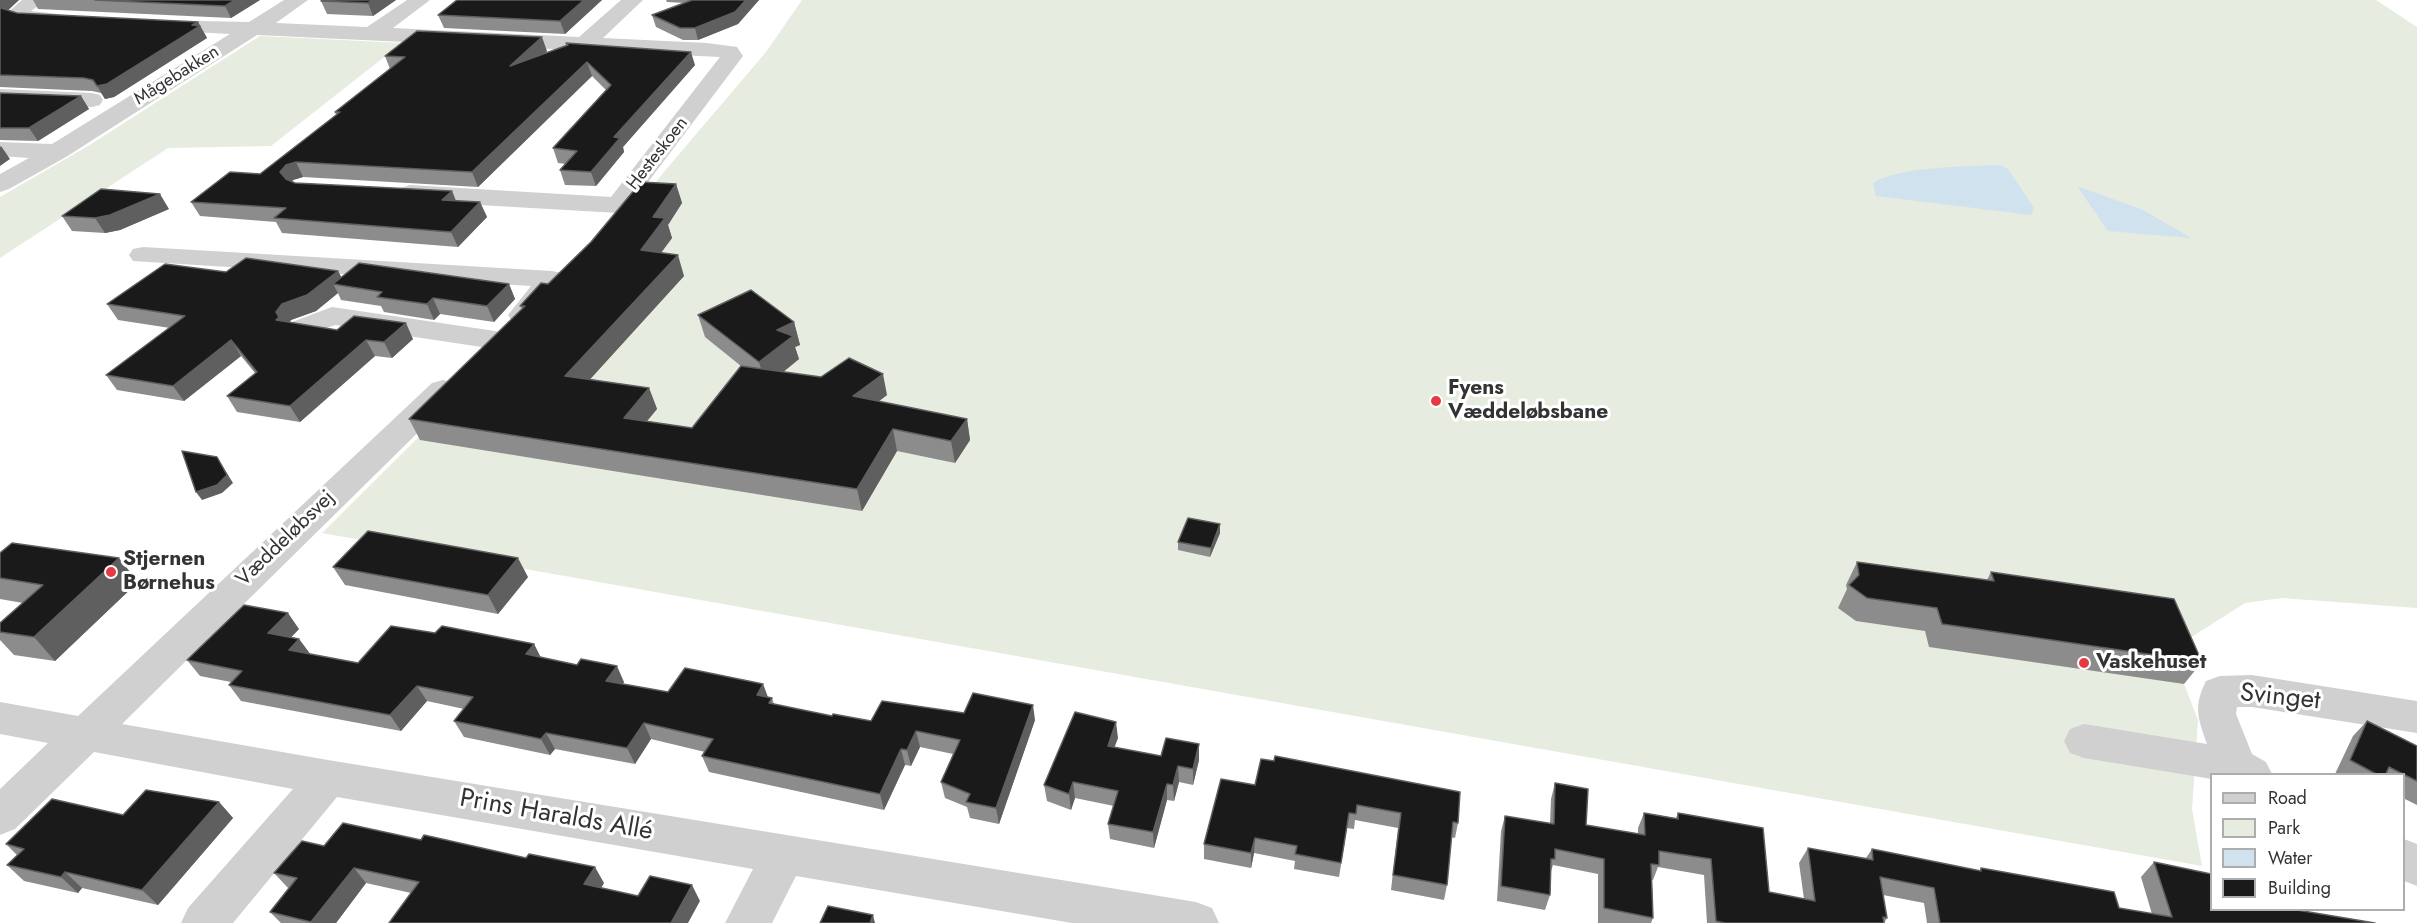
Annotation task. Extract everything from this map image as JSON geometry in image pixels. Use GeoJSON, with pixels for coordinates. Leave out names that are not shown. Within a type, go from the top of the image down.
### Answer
{"type":"FeatureCollection","features":[{"type":"Feature","properties":{"kind":"street"},"geometry":{"type":"LineString","coordinates":[[37,0],[16,14],[25,17],[85,20]]}},
{"type":"Feature","properties":{"kind":"street","name":"Mågebakken"},"geometry":{"type":"LineString","coordinates":[[0,184],[57,152],[298,0]]}},
{"type":"Feature","properties":{"kind":"street"},"geometry":{"type":"LineString","coordinates":[[373,33],[420,0]]}},
{"type":"Feature","properties":{"kind":"street"},"geometry":{"type":"LineString","coordinates":[[585,43],[633,0]]}},
{"type":"Feature","properties":{"kind":"street"},"geometry":{"type":"LineString","coordinates":[[156,24],[188,5]]}},
{"type":"Feature","properties":{"kind":"street","name":"Hesteskoen"},"geometry":{"type":"LineString","coordinates":[[132,22],[707,49],[729,52],[732,56],[618,205],[392,192]]}},
{"type":"Feature","properties":{"kind":"street"},"geometry":{"type":"LineString","coordinates":[[0,96],[92,100]]}},
{"type":"Feature","properties":{"kind":"street"},"geometry":{"type":"LineString","coordinates":[[0,149],[57,152]]}},
{"type":"Feature","properties":{"kind":"street","name":"Væddeløbsvej"},"geometry":{"type":"LineString","coordinates":[[0,816],[525,312],[552,279],[143,255]]}},
{"type":"Feature","properties":{"kind":"street"},"geometry":{"type":"LineString","coordinates":[[302,328],[332,316],[495,340]]}},
{"type":"Feature","properties":{"kind":"street","name":"Svinget"},"geometry":{"type":"LineString","coordinates":[[2243,770],[2216,714],[2220,692],[2252,691],[2417,717]]}},
{"type":"Feature","properties":{"kind":"street","name":"Prins Haralds Allé"},"geometry":{"type":"LineString","coordinates":[[0,718],[87,732],[328,778],[1196,923]]}},
{"type":"Feature","properties":{"kind":"street"},"geometry":{"type":"LineString","coordinates":[[2084,741],[2243,770]]}},
{"type":"Feature","properties":{"kind":"street"},"geometry":{"type":"LineString","coordinates":[[204,923],[328,778]]}},
{"type":"Feature","properties":{"kind":"street"},"geometry":{"type":"LineString","coordinates":[[748,923],[784,855]]}},
{"type":"Feature","properties":{"kind":"green space","name":"Fyens Væddeløbsbane"},"geometry":{"type":"Polygon","coordinates":[[[802,0],[2376,0],[2417,27],[2417,608],[2282,598],[2245,603],[2171,650],[2198,720],[2192,809],[2202,866],[322,533],[589,268],[663,173],[766,52],[802,0]]]}},
{"type":"Feature","properties":{"kind":"green space"},"geometry":{"type":"Polygon","coordinates":[[[260,36],[402,43],[271,146],[168,148],[0,258],[0,197],[88,146],[260,36]]]}},
{"type":"Feature","properties":{"kind":"water"},"geometry":{"type":"Polygon","coordinates":[[[1999,165],[2008,169],[2034,208],[2031,215],[1876,196],[1873,183],[1915,171],[1999,165]]]}},
{"type":"Feature","properties":{"kind":"water"},"geometry":{"type":"Polygon","coordinates":[[[2077,186],[2143,210],[2191,238],[2108,231],[2077,186]]]}},
{"type":"Feature","properties":{"kind":"building"},"geometry":{"type":"Polygon","coordinates":[[[95,0],[235,0],[225,6],[95,0]]]}},
{"type":"Feature","properties":{"kind":"building"},"geometry":{"type":"Polygon","coordinates":[[[322,0],[372,0],[368,3],[322,0]]]}},
{"type":"Feature","properties":{"kind":"building"},"geometry":{"type":"Polygon","coordinates":[[[457,0],[584,0],[560,21],[438,15],[457,0]]]}},
{"type":"Feature","properties":{"kind":"building"},"geometry":{"type":"Polygon","coordinates":[[[692,0],[746,0],[735,12],[695,28],[680,28],[652,15],[692,0]]]}},
{"type":"Feature","properties":{"kind":"building"},"geometry":{"type":"Polygon","coordinates":[[[0,7],[17,13],[198,22],[192,25],[200,26],[107,84],[97,86],[93,80],[84,78],[0,75],[0,7]]]}},
{"type":"Feature","properties":{"kind":"building"},"geometry":{"type":"Polygon","coordinates":[[[417,31],[542,37],[510,66],[568,45],[566,43],[691,52],[614,137],[620,138],[591,172],[560,170],[577,151],[553,148],[611,85],[587,62],[472,172],[296,162],[286,165],[280,172],[286,179],[295,183],[452,191],[442,200],[480,202],[451,232],[274,218],[286,208],[191,202],[230,172],[260,174],[340,112],[335,112],[405,57],[385,56],[417,31]]]}},
{"type":"Feature","properties":{"kind":"building"},"geometry":{"type":"Polygon","coordinates":[[[0,93],[81,96],[29,128],[0,128],[0,93]]]}},
{"type":"Feature","properties":{"kind":"building"},"geometry":{"type":"Polygon","coordinates":[[[641,182],[676,184],[653,217],[665,218],[641,250],[678,255],[565,376],[649,388],[624,418],[692,428],[741,366],[821,377],[849,358],[883,374],[853,396],[967,419],[951,441],[893,429],[857,489],[409,419],[525,306],[520,306],[541,283],[548,284],[591,242],[641,182]]]}},
{"type":"Feature","properties":{"kind":"building"},"geometry":{"type":"Polygon","coordinates":[[[101,189],[160,194],[110,215],[95,218],[62,216],[101,189]]]}},
{"type":"Feature","properties":{"kind":"building"},"geometry":{"type":"Polygon","coordinates":[[[246,258],[338,271],[307,295],[282,304],[276,312],[279,317],[276,320],[337,330],[354,316],[406,323],[384,342],[366,340],[290,406],[227,396],[257,372],[231,340],[173,386],[106,375],[185,316],[107,304],[165,264],[226,272],[246,258]]]}},
{"type":"Feature","properties":{"kind":"building"},"geometry":{"type":"Polygon","coordinates":[[[359,263],[509,284],[487,306],[433,298],[427,304],[377,297],[382,292],[333,284],[359,263]]]}},
{"type":"Feature","properties":{"kind":"building"},"geometry":{"type":"Polygon","coordinates":[[[751,290],[794,322],[777,330],[793,336],[759,362],[698,315],[751,290]]]}},
{"type":"Feature","properties":{"kind":"building"},"geometry":{"type":"Polygon","coordinates":[[[182,451],[217,457],[227,475],[217,485],[196,492],[182,451]]]}},
{"type":"Feature","properties":{"kind":"building"},"geometry":{"type":"Polygon","coordinates":[[[1188,518],[1220,524],[1211,548],[1178,542],[1188,518]]]}},
{"type":"Feature","properties":{"kind":"building"},"geometry":{"type":"Polygon","coordinates":[[[368,531],[518,558],[488,595],[333,567],[368,531]]]}},
{"type":"Feature","properties":{"kind":"building"},"geometry":{"type":"Polygon","coordinates":[[[12,543],[119,558],[34,637],[0,632],[0,623],[43,585],[0,578],[0,553],[12,543]]]}},
{"type":"Feature","properties":{"kind":"building"},"geometry":{"type":"Polygon","coordinates":[[[1857,562],[1994,581],[1991,572],[2174,599],[2202,662],[1942,624],[1937,608],[1867,598],[1849,585],[1859,575],[1857,562]]]}},
{"type":"Feature","properties":{"kind":"building"},"geometry":{"type":"Polygon","coordinates":[[[244,605],[288,613],[268,633],[299,639],[289,650],[358,663],[391,626],[435,633],[442,626],[534,644],[526,654],[577,665],[581,659],[617,666],[606,681],[668,692],[685,668],[763,684],[757,695],[772,698],[769,703],[832,716],[833,714],[871,721],[882,701],[964,713],[973,693],[1033,705],[996,808],[966,802],[970,794],[941,782],[960,740],[916,731],[907,750],[901,749],[880,794],[702,756],[713,739],[644,723],[627,748],[546,733],[541,739],[454,721],[473,697],[417,686],[390,715],[229,685],[242,671],[187,660],[244,605]]]}},
{"type":"Feature","properties":{"kind":"building"},"geometry":{"type":"Polygon","coordinates":[[[1075,712],[1116,722],[1108,746],[1161,756],[1166,738],[1199,744],[1193,769],[1178,766],[1173,785],[1167,784],[1153,832],[1108,824],[1118,791],[1073,782],[1069,794],[1044,785],[1075,712]]]}},
{"type":"Feature","properties":{"kind":"building"},"geometry":{"type":"Polygon","coordinates":[[[2367,721],[2417,746],[2417,781],[2389,767],[2386,773],[2374,773],[2350,760],[2367,721]]]}},
{"type":"Feature","properties":{"kind":"building"},"geometry":{"type":"Polygon","coordinates":[[[1275,756],[1460,792],[1458,823],[1453,822],[1447,885],[1393,875],[1401,813],[1357,805],[1356,814],[1349,813],[1341,863],[1295,854],[1297,846],[1255,838],[1251,853],[1204,844],[1221,779],[1255,785],[1261,759],[1274,761],[1275,756]]]}},
{"type":"Feature","properties":{"kind":"building"},"geometry":{"type":"Polygon","coordinates":[[[1555,783],[1588,789],[1586,825],[1645,835],[1644,813],[1678,819],[1678,813],[1763,828],[1769,892],[1815,901],[1808,848],[1873,860],[1872,849],[1981,871],[1981,868],[2114,892],[2119,908],[2172,917],[2154,862],[2210,874],[2210,911],[2303,911],[2375,923],[1940,923],[1934,888],[1880,877],[1887,918],[1883,917],[1884,923],[1725,923],[1716,921],[1711,859],[1659,851],[1659,865],[1651,864],[1653,918],[1604,908],[1604,859],[1555,849],[1555,859],[1551,859],[1550,895],[1501,886],[1505,816],[1554,824],[1555,783]]]}},
{"type":"Feature","properties":{"kind":"building"},"geometry":{"type":"Polygon","coordinates":[[[146,790],[219,802],[142,890],[65,872],[61,877],[7,865],[24,849],[6,844],[52,799],[123,815],[146,790]]]}},
{"type":"Feature","properties":{"kind":"building"},"geometry":{"type":"Polygon","coordinates":[[[343,823],[421,840],[424,835],[526,858],[529,854],[595,867],[584,884],[638,896],[650,876],[692,885],[671,923],[389,923],[419,882],[354,868],[311,922],[270,912],[297,878],[274,873],[302,841],[324,846],[343,823]]]}},
{"type":"Feature","properties":{"kind":"building"},"geometry":{"type":"Polygon","coordinates":[[[828,906],[873,915],[870,923],[820,923],[828,906]]]}},
{"type":"Feature","properties":{"kind":"place","name":"Fyens Væddeløbsbane"},"geometry":{"type":"Point","coordinates":[1436,401]}},
{"type":"Feature","properties":{"kind":"place","name":"Stjernen Børnehus"},"geometry":{"type":"Point","coordinates":[111,572]}},
{"type":"Feature","properties":{"kind":"place","name":"Vaskehuset"},"geometry":{"type":"Point","coordinates":[2084,663]}}]}
